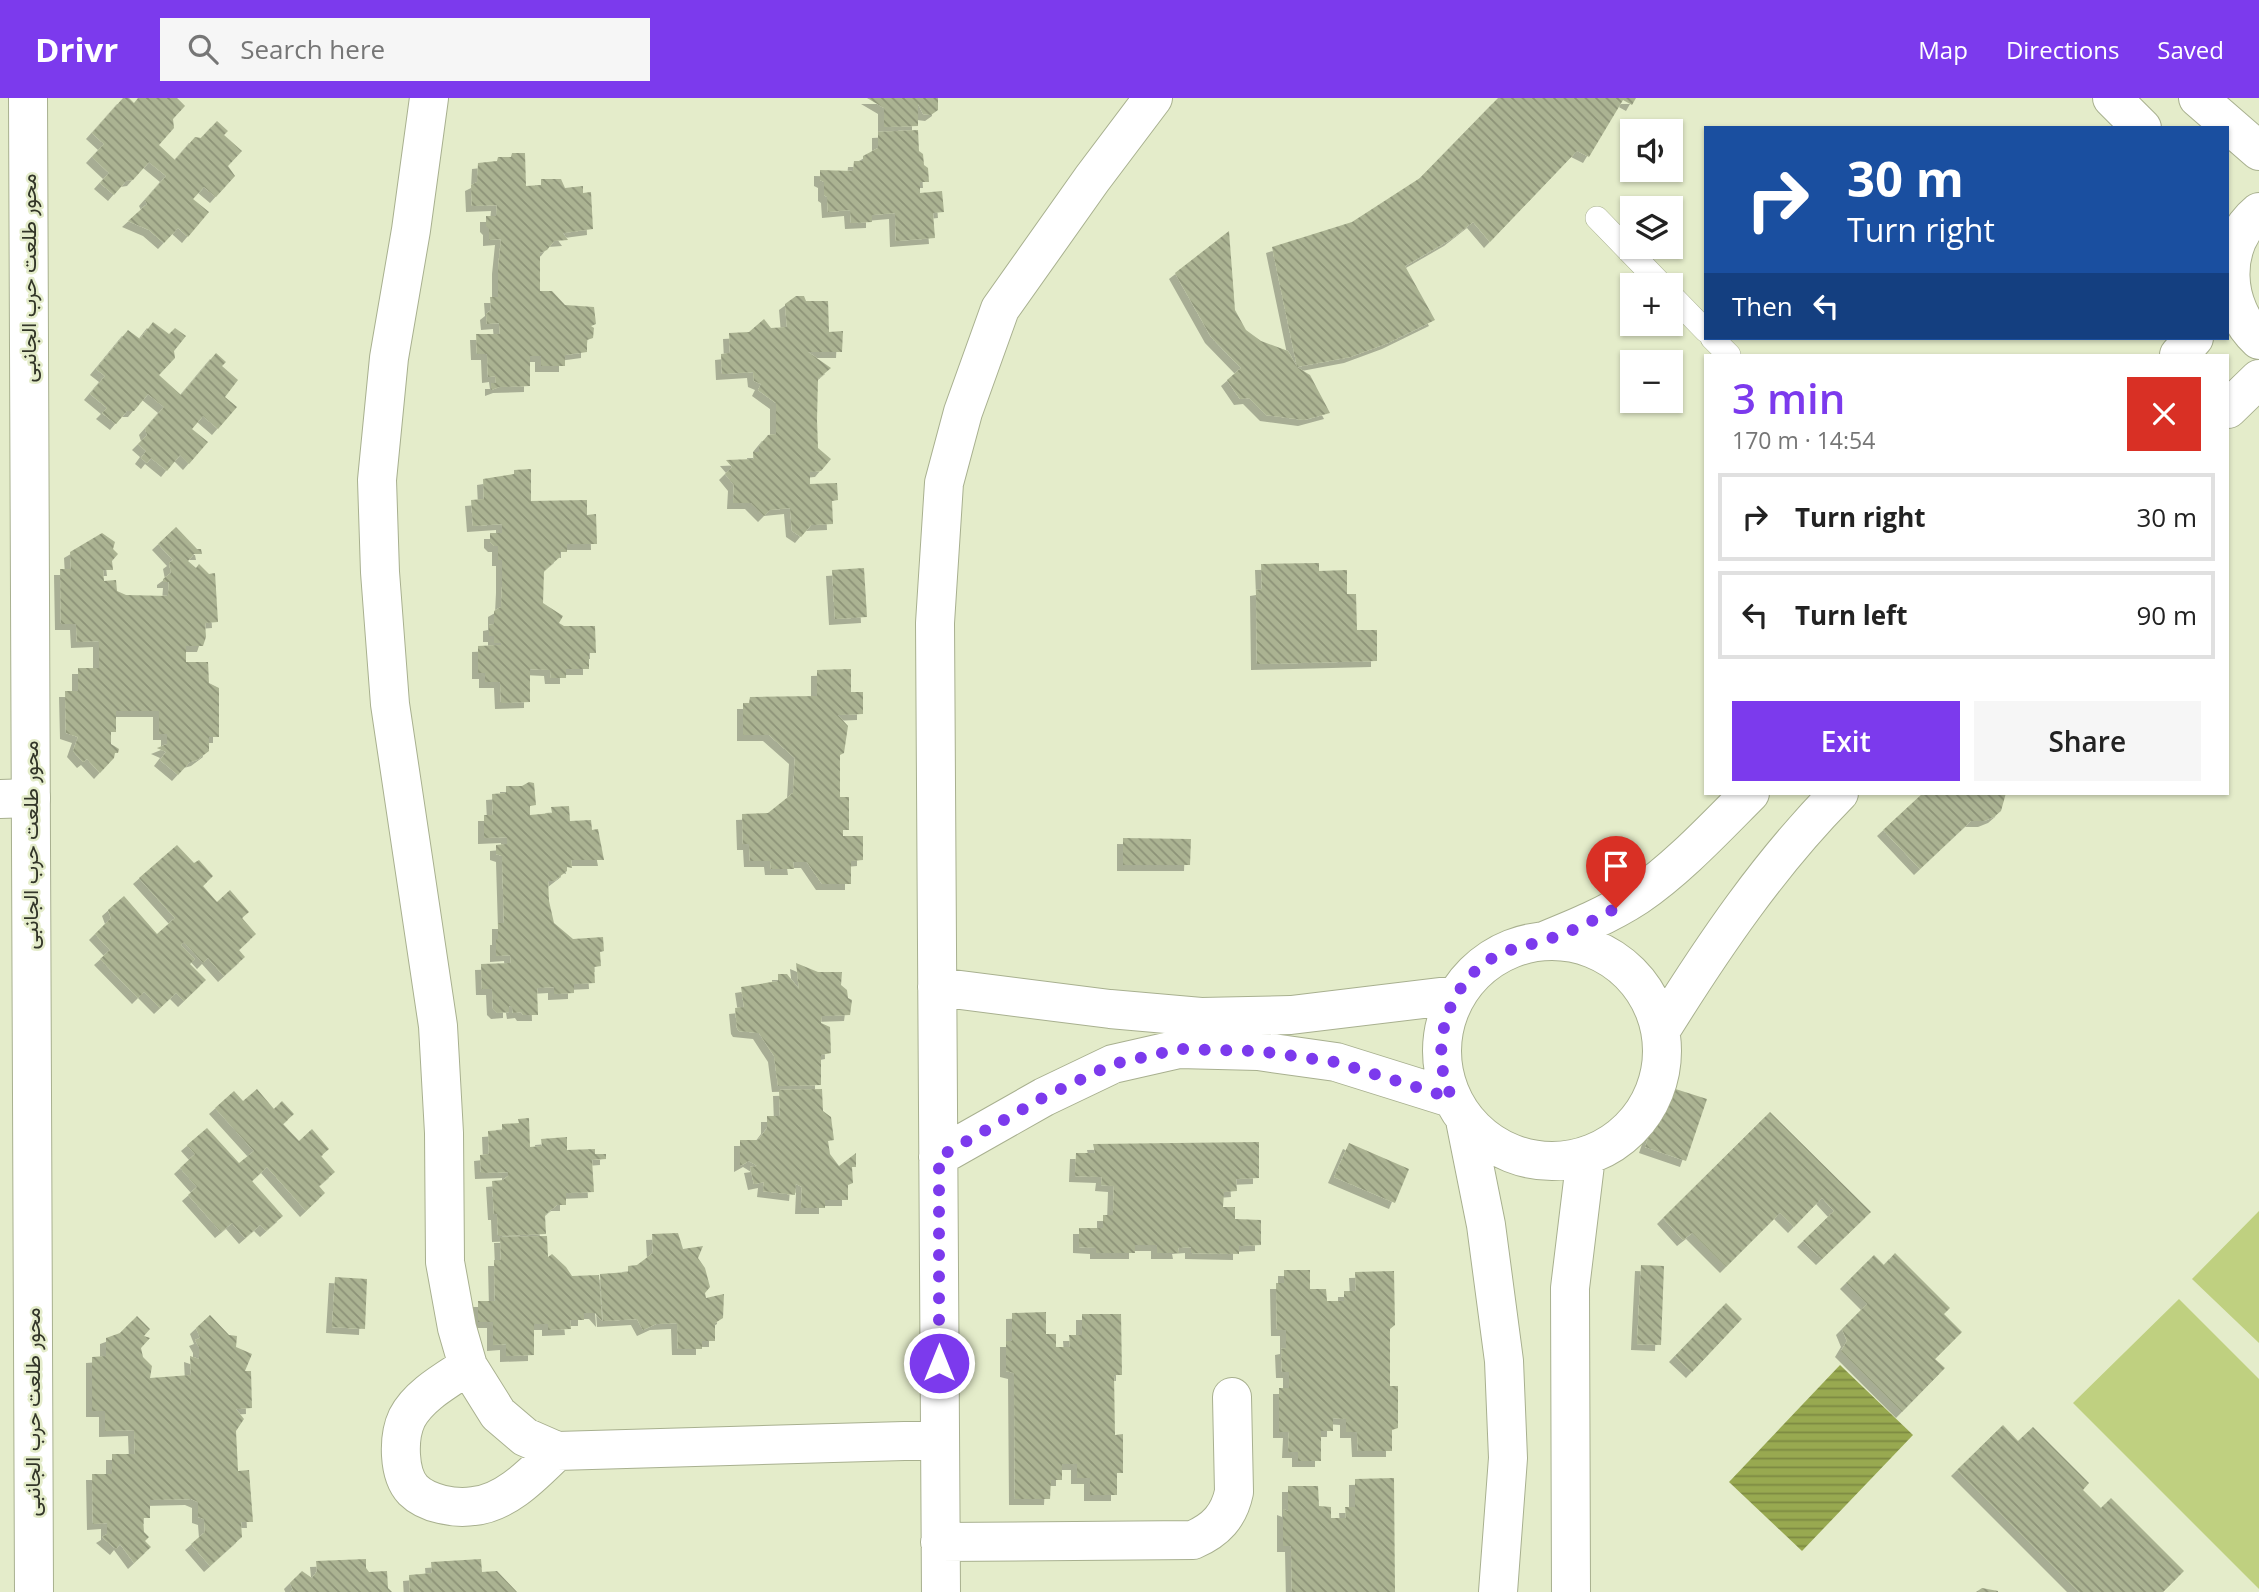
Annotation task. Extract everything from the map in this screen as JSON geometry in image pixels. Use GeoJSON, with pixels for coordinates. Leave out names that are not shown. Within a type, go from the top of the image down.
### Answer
{"type":"FeatureCollection","features":[{"type":"Feature","properties":{"kind":"street","name":"محور طلعت حرب الجانبى"},"geometry":{"type":"LineString","coordinates":[[29,98],[15,799],[34,1592]]}},
{"type":"Feature","properties":{"kind":"street"},"geometry":{"type":"LineString","coordinates":[[429,98],[411,230],[389,358],[377,480],[380,572],[398,763],[438,1026],[444,1133],[445,1262],[457,1328],[468,1366],[498,1414],[525,1437],[557,1451],[940,1440]]}},
{"type":"Feature","properties":{"kind":"street"},"geometry":{"type":"LineString","coordinates":[[2112,98],[2140,126]]}},
{"type":"Feature","properties":{"kind":"street"},"geometry":{"type":"LineString","coordinates":[[2198,98],[2221,126]]}},
{"type":"Feature","properties":{"kind":"street"},"geometry":{"type":"LineString","coordinates":[[941,1592],[935,623],[944,482],[963,412],[1000,309],[1149,99]]}},
{"type":"Feature","properties":{"kind":"street"},"geometry":{"type":"LineString","coordinates":[[2229,136],[2242,152]]}},
{"type":"Feature","properties":{"kind":"street"},"geometry":{"type":"LineString","coordinates":[[2259,212],[2230,248],[2230,297],[2250,332],[2259,340]]}},
{"type":"Feature","properties":{"kind":"street"},"geometry":{"type":"LineString","coordinates":[[2180,354],[2192,340]]}},
{"type":"Feature","properties":{"kind":"street"},"geometry":{"type":"LineString","coordinates":[[2229,408],[2259,379]]}},
{"type":"Feature","properties":{"kind":"street"},"geometry":{"type":"LineString","coordinates":[[1498,1592],[1508,1458],[1504,1361],[1486,1225],[1458,1109],[1443,1073],[1441,1046],[1445,1019],[1456,995],[1472,974],[1493,957],[1517,946],[1544,941],[1592,921],[1639,894],[1693,849],[1748,795]]}},
{"type":"Feature","properties":{"kind":"street"},"geometry":{"type":"LineString","coordinates":[[1661,1030],[1752,892],[1805,827],[1837,795]]}},
{"type":"Feature","properties":{"kind":"street"},"geometry":{"type":"LineString","coordinates":[[939,1157],[1044,1097],[1113,1064],[1179,1049],[1258,1051],[1336,1062],[1458,1109],[1484,1139],[1508,1152],[1533,1160],[1560,1161],[1586,1156],[1610,1144],[1631,1128],[1647,1107],[1658,1082],[1662,1056],[1661,1030],[1652,1004],[1638,982],[1619,963],[1596,950],[1570,942],[1544,941]]}},
{"type":"Feature","properties":{"kind":"street"},"geometry":{"type":"LineString","coordinates":[[937,987],[1110,1009],[1201,1017],[1291,1015],[1456,995]]}},
{"type":"Feature","properties":{"kind":"street"},"geometry":{"type":"LineString","coordinates":[[1571,1592],[1570,1288],[1586,1156]]}},
{"type":"Feature","properties":{"kind":"street"},"geometry":{"type":"LineString","coordinates":[[468,1366],[422,1399],[408,1417],[401,1436],[401,1465],[413,1489],[442,1506],[475,1507],[498,1498],[530,1477],[557,1451]]}},
{"type":"Feature","properties":{"kind":"street"},"geometry":{"type":"LineString","coordinates":[[940,1542],[1193,1540],[1205,1535],[1224,1519],[1234,1492],[1232,1397]]}},
{"type":"Feature","properties":{"kind":"lane"},"geometry":{"type":"LineString","coordinates":[[1597,218],[1650,273]]}},
{"type":"Feature","properties":{"kind":"lane"},"geometry":{"type":"LineString","coordinates":[[1683,307],[1704,329]]}},
{"type":"Feature","properties":{"kind":"lane"},"geometry":{"type":"LineString","coordinates":[[1714,340],[1728,354]]}},
{"type":"Feature","properties":{"kind":"shaded area"},"geometry":{"type":"Polygon","coordinates":[[[2259,1211],[2259,1343],[2192,1279],[2259,1211]]]}},
{"type":"Feature","properties":{"kind":"shaded area"},"geometry":{"type":"Polygon","coordinates":[[[2179,1299],[2259,1379],[2259,1589],[2073,1403],[2179,1299]]]}},
{"type":"Feature","properties":{"kind":"shaded area"},"geometry":{"type":"Polygon","coordinates":[[[1840,1365],[1913,1435],[1802,1551],[1729,1482],[1840,1365]]]}},
{"type":"Feature","properties":{"kind":"building"},"geometry":{"type":"Polygon","coordinates":[[[123,98],[129,98],[134,103],[138,98],[177,98],[185,106],[173,119],[174,128],[159,145],[175,160],[195,137],[201,138],[217,121],[228,131],[224,135],[242,151],[228,166],[235,176],[216,197],[204,187],[193,199],[209,212],[188,237],[178,228],[164,243],[149,230],[128,221],[147,204],[145,200],[166,176],[149,162],[133,180],[126,181],[114,195],[100,183],[109,173],[92,157],[104,144],[92,133],[123,98]]]}},
{"type":"Feature","properties":{"kind":"building"},"geometry":{"type":"Polygon","coordinates":[[[867,98],[938,98],[938,110],[931,115],[923,114],[918,104],[918,126],[884,127],[884,108],[867,98]]]}},
{"type":"Feature","properties":{"kind":"building"},"geometry":{"type":"Polygon","coordinates":[[[1498,98],[1636,98],[1632,105],[1623,100],[1589,157],[1577,151],[1490,242],[1473,222],[1450,240],[1405,266],[1435,320],[1388,343],[1350,357],[1297,367],[1272,247],[1352,222],[1420,178],[1498,98]]]}},
{"type":"Feature","properties":{"kind":"building"},"geometry":{"type":"Polygon","coordinates":[[[918,130],[919,151],[923,154],[924,165],[928,168],[929,182],[920,182],[920,193],[942,191],[944,212],[933,213],[935,238],[896,241],[895,213],[872,215],[872,222],[851,223],[850,210],[828,212],[820,170],[853,171],[854,161],[863,161],[863,156],[878,148],[878,132],[918,130]]]}},
{"type":"Feature","properties":{"kind":"building"},"geometry":{"type":"Polygon","coordinates":[[[512,153],[525,153],[526,186],[541,185],[541,179],[561,179],[565,188],[583,186],[583,193],[591,192],[593,229],[563,233],[568,240],[554,241],[547,250],[540,253],[540,291],[552,291],[565,305],[594,307],[596,324],[591,326],[594,328],[593,338],[587,340],[587,352],[565,355],[565,366],[541,366],[541,356],[530,356],[530,386],[499,387],[491,390],[491,383],[496,383],[495,376],[488,377],[487,354],[477,354],[476,334],[500,334],[499,323],[487,324],[486,314],[491,310],[490,297],[498,297],[501,239],[489,240],[489,229],[486,226],[486,216],[496,216],[497,205],[472,206],[471,185],[477,182],[478,163],[497,161],[498,157],[511,157],[512,153]]]}},
{"type":"Feature","properties":{"kind":"building"},"geometry":{"type":"Polygon","coordinates":[[[1229,231],[1235,310],[1246,330],[1261,341],[1288,351],[1297,367],[1310,375],[1330,413],[1304,420],[1266,415],[1249,398],[1240,399],[1227,380],[1241,368],[1211,337],[1175,273],[1229,231]]]}},
{"type":"Feature","properties":{"kind":"building"},"geometry":{"type":"Polygon","coordinates":[[[796,296],[804,296],[806,301],[828,301],[829,332],[843,331],[842,352],[808,352],[831,368],[818,379],[817,420],[818,448],[831,459],[821,471],[810,472],[810,484],[837,483],[838,500],[832,501],[833,524],[811,525],[801,537],[792,531],[790,508],[770,510],[764,516],[751,503],[733,503],[734,485],[725,474],[732,467],[726,460],[754,459],[753,452],[759,452],[759,446],[768,435],[776,434],[776,403],[758,390],[761,384],[754,381],[753,372],[722,374],[721,354],[730,353],[729,333],[749,332],[764,319],[771,328],[787,327],[785,304],[796,296]]]}},
{"type":"Feature","properties":{"kind":"building"},"geometry":{"type":"Polygon","coordinates":[[[153,322],[169,334],[175,328],[186,336],[174,351],[175,358],[159,375],[181,395],[216,353],[226,362],[222,366],[238,380],[225,397],[237,407],[218,429],[203,416],[192,429],[208,442],[189,464],[180,455],[167,471],[151,458],[147,463],[141,458],[146,451],[138,444],[147,435],[145,429],[164,407],[148,394],[134,411],[127,411],[116,424],[102,413],[107,408],[90,394],[105,376],[96,369],[128,330],[140,339],[153,322]]]}},
{"type":"Feature","properties":{"kind":"building"},"geometry":{"type":"Polygon","coordinates":[[[531,469],[531,501],[587,500],[587,515],[596,514],[597,544],[567,544],[567,552],[560,552],[560,557],[544,571],[543,603],[563,616],[559,623],[564,626],[595,626],[596,653],[589,653],[589,669],[566,669],[566,678],[551,678],[550,670],[530,669],[530,702],[501,703],[500,682],[485,682],[485,673],[478,673],[478,646],[501,645],[494,643],[494,636],[489,636],[489,625],[494,624],[494,611],[501,607],[502,587],[502,560],[498,560],[498,546],[490,542],[490,533],[502,533],[502,524],[473,526],[471,500],[484,499],[483,479],[514,474],[514,470],[531,469]]]}},
{"type":"Feature","properties":{"kind":"building"},"geometry":{"type":"Polygon","coordinates":[[[176,527],[197,549],[201,549],[202,554],[194,554],[188,561],[196,568],[199,564],[209,574],[215,573],[218,622],[205,623],[206,637],[203,646],[186,646],[186,662],[208,662],[209,683],[219,688],[219,737],[209,737],[209,751],[190,762],[178,775],[160,760],[166,752],[157,748],[167,744],[167,734],[159,734],[159,711],[116,711],[116,732],[111,732],[111,744],[119,749],[118,753],[115,753],[114,758],[100,773],[87,759],[83,762],[73,751],[78,737],[66,733],[65,691],[78,691],[78,668],[99,668],[99,641],[77,642],[76,624],[61,624],[60,569],[71,569],[70,552],[102,533],[115,542],[113,549],[118,554],[112,561],[113,570],[103,570],[104,581],[116,580],[117,591],[126,595],[168,596],[169,582],[163,582],[163,579],[171,573],[169,563],[173,560],[158,544],[176,527]]]}},
{"type":"Feature","properties":{"kind":"building"},"geometry":{"type":"Polygon","coordinates":[[[1319,563],[1319,571],[1347,570],[1347,594],[1356,594],[1357,630],[1377,630],[1377,661],[1257,664],[1256,590],[1262,589],[1261,564],[1319,563]]]}},
{"type":"Feature","properties":{"kind":"building"},"geometry":{"type":"Polygon","coordinates":[[[864,568],[867,617],[835,619],[832,570],[864,568]]]}},
{"type":"Feature","properties":{"kind":"building"},"geometry":{"type":"Polygon","coordinates":[[[851,669],[851,692],[863,692],[863,714],[838,715],[848,726],[844,753],[840,755],[840,797],[849,797],[849,830],[843,830],[843,836],[863,836],[863,860],[851,861],[851,884],[822,884],[807,862],[793,862],[794,869],[771,869],[770,861],[750,861],[749,844],[743,844],[742,814],[768,813],[793,793],[795,758],[769,735],[743,735],[743,703],[749,703],[750,697],[817,696],[817,670],[851,669]]]}},
{"type":"Feature","properties":{"kind":"building"},"geometry":{"type":"Polygon","coordinates":[[[529,782],[534,783],[536,805],[530,806],[530,815],[552,813],[551,807],[569,806],[570,821],[591,820],[592,830],[598,829],[604,860],[571,860],[572,868],[567,867],[567,871],[554,881],[548,881],[554,923],[573,939],[603,937],[604,951],[600,952],[601,966],[594,967],[595,983],[574,984],[574,993],[554,994],[554,987],[537,988],[538,1015],[513,1013],[512,1007],[509,1006],[509,1012],[497,1013],[493,1009],[492,989],[482,989],[481,964],[511,963],[510,955],[496,956],[498,923],[504,923],[502,856],[496,854],[496,845],[507,844],[507,837],[484,838],[484,815],[493,815],[492,794],[506,793],[506,786],[522,786],[529,782]]]}},
{"type":"Feature","properties":{"kind":"building"},"geometry":{"type":"Polygon","coordinates":[[[1921,795],[2005,795],[2001,811],[1984,821],[1971,821],[1920,869],[1883,830],[1921,795]]]}},
{"type":"Feature","properties":{"kind":"building"},"geometry":{"type":"Polygon","coordinates":[[[1123,838],[1191,839],[1190,865],[1123,865],[1123,838]]]}},
{"type":"Feature","properties":{"kind":"building"},"geometry":{"type":"Polygon","coordinates":[[[177,845],[194,863],[199,860],[213,876],[203,886],[217,902],[230,890],[249,912],[242,918],[256,934],[239,950],[245,957],[224,976],[208,958],[203,963],[184,942],[181,945],[195,959],[190,964],[206,980],[184,1001],[176,993],[160,1008],[144,992],[138,998],[100,959],[110,950],[95,934],[111,918],[108,910],[124,896],[157,934],[175,918],[139,878],[177,845]]]}},
{"type":"Feature","properties":{"kind":"building"},"geometry":{"type":"Polygon","coordinates":[[[796,963],[818,972],[842,972],[841,985],[852,1000],[850,1015],[822,1016],[821,1023],[830,1027],[831,1053],[821,1055],[821,1085],[778,1086],[774,1056],[759,1033],[739,1031],[737,1028],[735,1008],[744,1007],[741,987],[778,981],[778,974],[787,974],[799,989],[796,963]]]}},
{"type":"Feature","properties":{"kind":"building"},"geometry":{"type":"Polygon","coordinates":[[[1666,1086],[1707,1099],[1686,1161],[1645,1147],[1666,1086]]]}},
{"type":"Feature","properties":{"kind":"building"},"geometry":{"type":"Polygon","coordinates":[[[257,1089],[274,1109],[282,1101],[294,1114],[283,1124],[299,1141],[312,1129],[329,1149],[321,1156],[335,1172],[319,1186],[325,1193],[306,1211],[267,1167],[252,1181],[283,1216],[266,1231],[260,1225],[245,1238],[232,1223],[221,1232],[188,1195],[197,1187],[180,1168],[195,1154],[187,1145],[207,1128],[239,1163],[254,1151],[215,1108],[234,1091],[243,1101],[257,1089]]]}},
{"type":"Feature","properties":{"kind":"building"},"geometry":{"type":"Polygon","coordinates":[[[822,1089],[823,1111],[831,1117],[834,1140],[828,1141],[830,1154],[839,1166],[856,1153],[856,1167],[852,1167],[853,1183],[848,1185],[848,1200],[825,1200],[825,1208],[801,1208],[802,1187],[796,1184],[795,1195],[763,1191],[764,1182],[754,1184],[750,1167],[757,1166],[749,1161],[740,1166],[740,1140],[758,1140],[767,1128],[767,1116],[780,1116],[779,1090],[822,1089]]]}},
{"type":"Feature","properties":{"kind":"building"},"geometry":{"type":"Polygon","coordinates":[[[1770,1112],[1871,1212],[1822,1259],[1803,1241],[1834,1211],[1822,1198],[1794,1227],[1780,1213],[1726,1267],[1692,1233],[1683,1240],[1663,1218],[1770,1112]]]}},
{"type":"Feature","properties":{"kind":"building"},"geometry":{"type":"Polygon","coordinates":[[[529,1118],[530,1147],[542,1146],[541,1139],[567,1137],[567,1150],[595,1149],[595,1154],[606,1154],[606,1159],[592,1160],[594,1192],[566,1193],[566,1205],[557,1205],[545,1215],[546,1234],[498,1236],[492,1181],[503,1180],[508,1176],[508,1172],[481,1173],[480,1155],[489,1154],[488,1131],[502,1130],[502,1124],[519,1123],[518,1119],[529,1118]]]}},
{"type":"Feature","properties":{"kind":"building"},"geometry":{"type":"Polygon","coordinates":[[[1259,1142],[1259,1178],[1236,1179],[1237,1191],[1224,1192],[1223,1207],[1235,1207],[1235,1219],[1261,1220],[1261,1245],[1239,1246],[1239,1254],[1191,1253],[1191,1247],[1178,1248],[1179,1253],[1157,1253],[1157,1245],[1135,1245],[1135,1253],[1096,1253],[1096,1248],[1079,1247],[1079,1228],[1103,1228],[1103,1215],[1113,1215],[1114,1186],[1101,1185],[1102,1177],[1075,1176],[1076,1153],[1095,1153],[1093,1144],[1259,1142]]]}},
{"type":"Feature","properties":{"kind":"building"},"geometry":{"type":"Polygon","coordinates":[[[1349,1143],[1409,1169],[1395,1203],[1334,1177],[1349,1143]]]}},
{"type":"Feature","properties":{"kind":"building"},"geometry":{"type":"Polygon","coordinates":[[[678,1233],[683,1249],[703,1246],[698,1258],[705,1268],[710,1287],[705,1293],[706,1298],[724,1294],[723,1318],[715,1323],[715,1341],[702,1341],[702,1349],[678,1349],[677,1323],[656,1324],[643,1330],[637,1319],[603,1321],[600,1274],[628,1272],[628,1266],[637,1265],[653,1253],[652,1234],[678,1233]]]}},
{"type":"Feature","properties":{"kind":"building"},"geometry":{"type":"Polygon","coordinates":[[[547,1236],[548,1257],[552,1254],[572,1276],[599,1275],[602,1321],[595,1313],[584,1313],[584,1320],[570,1320],[571,1329],[548,1330],[548,1324],[534,1324],[534,1355],[506,1356],[506,1344],[493,1345],[493,1322],[478,1322],[478,1301],[495,1301],[494,1260],[501,1260],[500,1237],[547,1236]]]}},
{"type":"Feature","properties":{"kind":"building"},"geometry":{"type":"Polygon","coordinates":[[[1895,1253],[1950,1308],[1944,1314],[1962,1332],[1935,1359],[1945,1368],[1902,1412],[1841,1351],[1847,1341],[1842,1329],[1867,1304],[1846,1283],[1874,1255],[1884,1265],[1895,1253]]]}},
{"type":"Feature","properties":{"kind":"building"},"geometry":{"type":"Polygon","coordinates":[[[1641,1265],[1664,1266],[1661,1345],[1637,1344],[1641,1265]]]}},
{"type":"Feature","properties":{"kind":"building"},"geometry":{"type":"Polygon","coordinates":[[[1284,1270],[1310,1270],[1310,1289],[1326,1289],[1327,1301],[1344,1301],[1344,1291],[1356,1291],[1355,1272],[1394,1271],[1395,1325],[1390,1329],[1390,1386],[1398,1386],[1398,1428],[1392,1430],[1392,1451],[1358,1451],[1357,1432],[1346,1432],[1346,1419],[1333,1418],[1333,1431],[1321,1431],[1321,1461],[1298,1461],[1298,1452],[1288,1452],[1289,1432],[1279,1432],[1279,1388],[1289,1388],[1289,1372],[1282,1372],[1281,1349],[1286,1348],[1286,1330],[1277,1330],[1276,1283],[1284,1283],[1284,1270]]]}},
{"type":"Feature","properties":{"kind":"building"},"geometry":{"type":"Polygon","coordinates":[[[335,1277],[367,1279],[365,1329],[332,1327],[335,1277]]]}},
{"type":"Feature","properties":{"kind":"building"},"geometry":{"type":"Polygon","coordinates":[[[1726,1303],[1742,1319],[1692,1372],[1675,1356],[1726,1303]]]}},
{"type":"Feature","properties":{"kind":"building"},"geometry":{"type":"Polygon","coordinates":[[[1046,1312],[1046,1334],[1056,1334],[1056,1347],[1070,1347],[1069,1335],[1082,1335],[1082,1314],[1121,1314],[1122,1375],[1114,1375],[1115,1435],[1123,1434],[1123,1473],[1117,1473],[1117,1495],[1090,1495],[1090,1478],[1077,1478],[1077,1464],[1062,1464],[1062,1480],[1051,1480],[1050,1499],[1015,1499],[1014,1373],[1006,1371],[1006,1341],[1012,1341],[1012,1313],[1046,1312]]]}},
{"type":"Feature","properties":{"kind":"building"},"geometry":{"type":"Polygon","coordinates":[[[210,1315],[229,1335],[237,1336],[236,1347],[252,1354],[245,1371],[251,1371],[252,1408],[236,1409],[244,1419],[236,1431],[238,1471],[249,1470],[253,1522],[241,1522],[242,1537],[210,1566],[191,1544],[205,1532],[204,1519],[198,1517],[198,1502],[191,1499],[150,1500],[150,1518],[143,1518],[144,1532],[149,1537],[145,1541],[151,1547],[134,1563],[120,1544],[116,1549],[102,1537],[107,1534],[107,1523],[93,1524],[92,1474],[112,1474],[112,1454],[135,1454],[134,1430],[105,1431],[105,1411],[92,1411],[92,1357],[106,1356],[106,1338],[120,1333],[137,1316],[150,1329],[144,1336],[150,1338],[141,1348],[143,1357],[152,1366],[150,1378],[191,1375],[190,1356],[199,1359],[199,1347],[195,1340],[200,1338],[196,1328],[210,1315]]]}},
{"type":"Feature","properties":{"kind":"building"},"geometry":{"type":"Polygon","coordinates":[[[2003,1425],[2018,1441],[2033,1427],[2089,1483],[2083,1490],[2101,1508],[2111,1498],[2184,1571],[2163,1592],[2079,1592],[1957,1470],[2003,1425]]]}},
{"type":"Feature","properties":{"kind":"building"},"geometry":{"type":"Polygon","coordinates":[[[1394,1478],[1395,1592],[1292,1592],[1291,1546],[1283,1546],[1283,1509],[1288,1511],[1288,1486],[1318,1486],[1319,1506],[1331,1507],[1331,1518],[1346,1518],[1345,1507],[1355,1507],[1355,1479],[1394,1478]]]}},
{"type":"Feature","properties":{"kind":"building"},"geometry":{"type":"Polygon","coordinates":[[[366,1559],[369,1572],[387,1571],[388,1588],[392,1592],[290,1592],[293,1590],[290,1583],[302,1571],[312,1578],[317,1571],[316,1561],[366,1559]]]}},
{"type":"Feature","properties":{"kind":"building"},"geometry":{"type":"Polygon","coordinates":[[[481,1559],[482,1572],[497,1571],[517,1592],[410,1592],[409,1575],[432,1573],[431,1562],[481,1559]]]}},
{"type":"Feature","properties":{"kind":"building"},"geometry":{"type":"Polygon","coordinates":[[[1982,1588],[1998,1591],[1998,1592],[1976,1592],[1982,1588]]]}},
{"type":"Feature","properties":{"kind":"route"},"geometry":{"type":"LineString","coordinates":[[939,1363],[939,1157],[1044,1097],[1113,1064],[1179,1049],[1258,1051],[1336,1062],[1451,1098],[1443,1073],[1441,1046],[1445,1019],[1456,995],[1472,974],[1493,957],[1517,946],[1544,941],[1616,908]]}}]}
